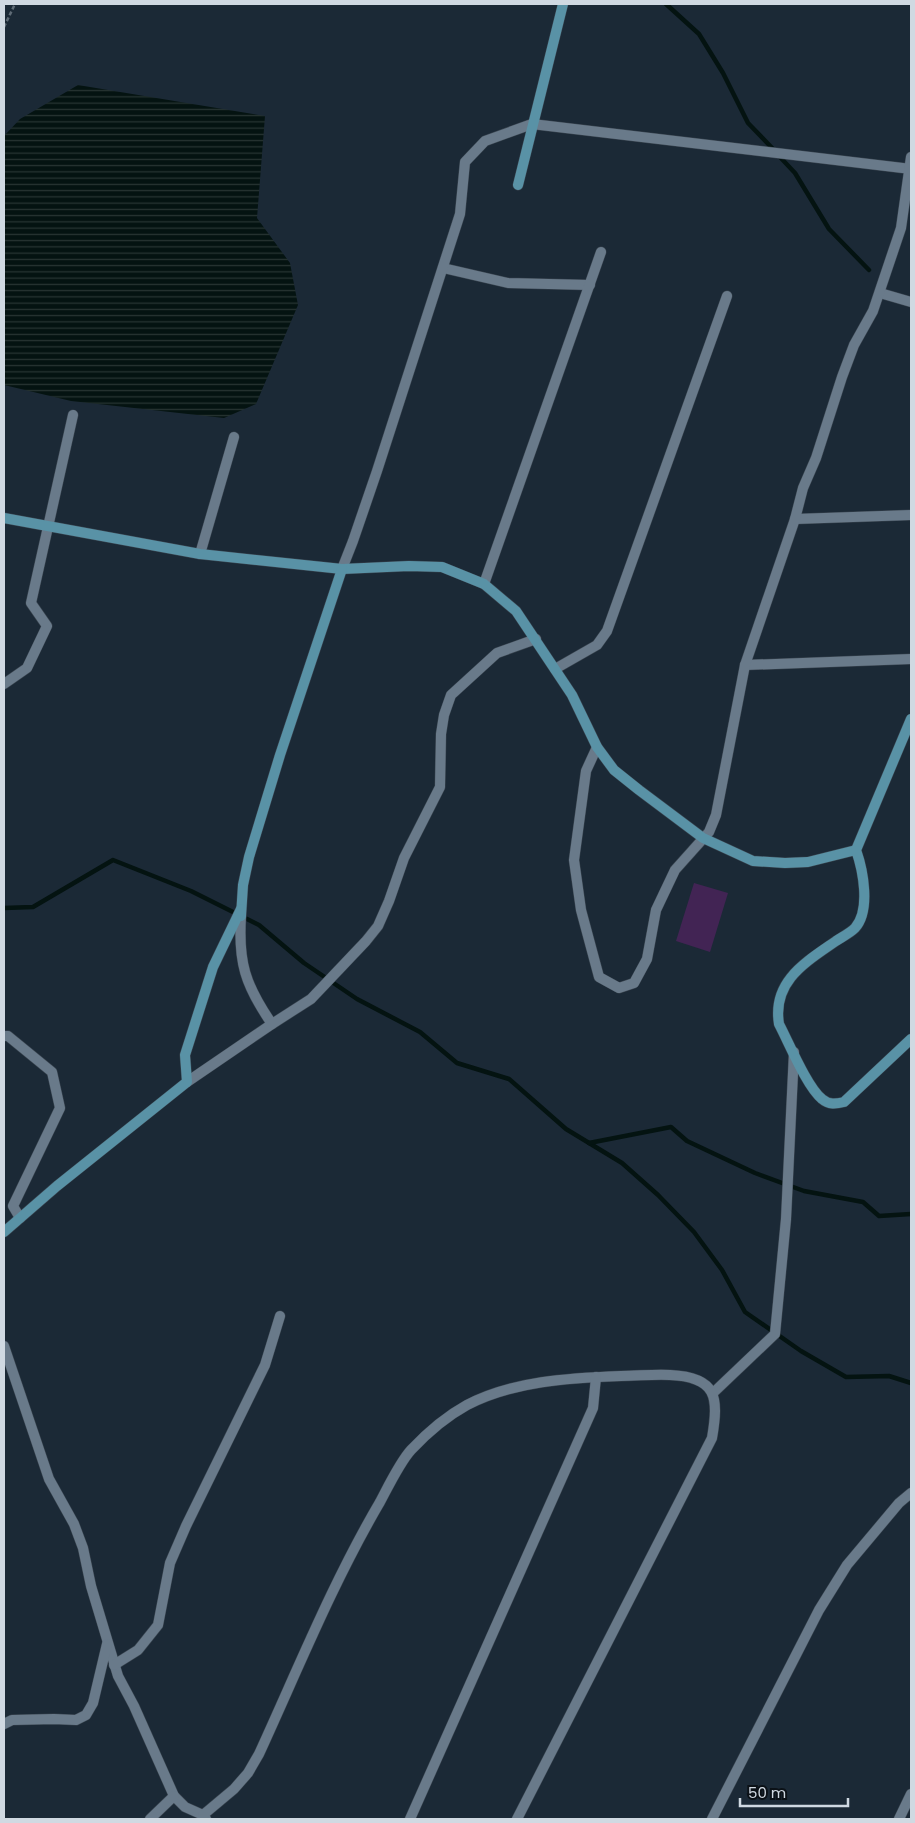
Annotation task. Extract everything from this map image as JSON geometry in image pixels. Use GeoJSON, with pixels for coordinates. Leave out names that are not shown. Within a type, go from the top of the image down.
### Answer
{"type":"FeatureCollection","features":[{"type":"Feature","properties":{"kind":"street"},"geometry":{"type":"LineString","coordinates":[[518,185],[563,4]]}},
{"type":"Feature","properties":{"kind":"street"},"geometry":{"type":"LineString","coordinates":[[272,1024],[258,1003],[243,968],[239,942],[243,885],[249,857],[280,755],[356,532],[460,214],[465,162],[485,141],[532,124],[910,169]]}},
{"type":"Feature","properties":{"kind":"street"},"geometry":{"type":"LineString","coordinates":[[597,746],[586,771],[574,860],[581,910],[599,977],[618,988],[634,983],[647,959],[656,910],[675,870],[708,832],[716,815],[745,665],[795,519],[803,488],[816,458],[854,345],[874,311],[880,293],[901,228],[911,157]]}},
{"type":"Feature","properties":{"kind":"street"},"geometry":{"type":"LineString","coordinates":[[484,584],[601,252]]}},
{"type":"Feature","properties":{"kind":"street"},"geometry":{"type":"LineString","coordinates":[[443,268],[508,283],[590,285]]}},
{"type":"Feature","properties":{"kind":"street"},"geometry":{"type":"LineString","coordinates":[[880,293],[911,302]]}},
{"type":"Feature","properties":{"kind":"street"},"geometry":{"type":"LineString","coordinates":[[555,669],[597,645],[607,631],[727,296]]}},
{"type":"Feature","properties":{"kind":"street"},"geometry":{"type":"LineString","coordinates":[[4,684],[27,668],[47,626],[31,603],[73,415]]}},
{"type":"Feature","properties":{"kind":"street"},"geometry":{"type":"LineString","coordinates":[[200,554],[234,437]]}},
{"type":"Feature","properties":{"kind":"street"},"geometry":{"type":"LineString","coordinates":[[795,519],[911,514]]}},
{"type":"Feature","properties":{"kind":"street"},"geometry":{"type":"LineString","coordinates":[[4,518],[200,554],[342,570],[409,566],[442,567],[484,584],[516,611],[572,695],[597,746],[614,770],[703,838],[753,861],[808,862],[856,850]]}},
{"type":"Feature","properties":{"kind":"street"},"geometry":{"type":"LineString","coordinates":[[4,1232],[56,1186],[187,1082],[311,999],[366,941],[378,926],[389,902],[404,858],[440,787],[441,734],[444,715],[451,695],[498,652],[536,639]]}},
{"type":"Feature","properties":{"kind":"street"},"geometry":{"type":"LineString","coordinates":[[745,665],[911,659]]}},
{"type":"Feature","properties":{"kind":"street"},"geometry":{"type":"LineString","coordinates":[[911,719],[856,850],[860,862],[864,892],[862,914],[855,928],[805,962],[791,976],[780,995],[778,1014],[779,1024],[812,1088],[823,1100],[834,1105],[844,1102],[911,1040]]}},
{"type":"Feature","properties":{"kind":"street"},"geometry":{"type":"LineString","coordinates":[[187,1082],[185,1055],[213,967],[241,912]]}},
{"type":"Feature","properties":{"kind":"street"},"geometry":{"type":"LineString","coordinates":[[4,1036],[8,1036],[52,1072],[60,1108],[13,1206],[20,1218]]}},
{"type":"Feature","properties":{"kind":"street"},"geometry":{"type":"LineString","coordinates":[[713,1393],[775,1334],[786,1219],[794,1052]]}},
{"type":"Feature","properties":{"kind":"street"},"geometry":{"type":"LineString","coordinates":[[114,1664],[138,1650],[158,1624],[170,1563],[186,1526],[265,1365],[280,1316]]}},
{"type":"Feature","properties":{"kind":"street"},"geometry":{"type":"LineString","coordinates":[[4,1346],[49,1480],[74,1524],[83,1548],[91,1586],[118,1676],[134,1706],[174,1796],[185,1807],[205,1817],[248,1773],[259,1754],[357,1541],[409,1451],[458,1411],[486,1396],[510,1388],[596,1377],[667,1374],[690,1376],[703,1382],[713,1393],[716,1413],[712,1438],[517,1819]]}},
{"type":"Feature","properties":{"kind":"street"},"geometry":{"type":"LineString","coordinates":[[410,1819],[593,1408],[596,1377]]}},
{"type":"Feature","properties":{"kind":"street"},"geometry":{"type":"LineString","coordinates":[[712,1819],[819,1610],[847,1565],[899,1503],[911,1492]]}},
{"type":"Feature","properties":{"kind":"street"},"geometry":{"type":"LineString","coordinates":[[4,1724],[12,1720],[76,1720],[86,1715],[93,1703],[108,1642]]}},
{"type":"Feature","properties":{"kind":"street"},"geometry":{"type":"LineString","coordinates":[[899,1819],[911,1794]]}},
{"type":"Feature","properties":{"kind":"street"},"geometry":{"type":"LineString","coordinates":[[150,1819],[174,1796]]}},
{"type":"Feature","properties":{"kind":"path"},"geometry":{"type":"LineString","coordinates":[[4,27],[15,4]]}},
{"type":"Feature","properties":{"kind":"shaded area"},"geometry":{"type":"Polygon","coordinates":[[[78,85],[265,116],[257,218],[290,263],[298,305],[256,404],[224,418],[71,401],[4,385],[4,136],[20,119],[78,85]]]}},
{"type":"Feature","properties":{"kind":"shaded area"},"geometry":{"type":"Polygon","coordinates":[[[694,883],[728,893],[710,952],[676,941],[694,883]]]}},
{"type":"Feature","properties":{"kind":"waterway"},"geometry":{"type":"LineString","coordinates":[[666,4],[699,34],[723,73],[748,123],[774,150]]}},
{"type":"Feature","properties":{"kind":"waterway"},"geometry":{"type":"LineString","coordinates":[[779,156],[795,173],[829,229],[869,270]]}},
{"type":"Feature","properties":{"kind":"waterway"},"geometry":{"type":"LineString","coordinates":[[4,908],[33,907],[113,860],[191,891],[259,925],[304,963],[357,999],[420,1032],[457,1063],[509,1079],[566,1129],[622,1163],[658,1195],[694,1232],[722,1270],[745,1312],[801,1351],[846,1377],[889,1376],[911,1383]]}},
{"type":"Feature","properties":{"kind":"waterway"},"geometry":{"type":"LineString","coordinates":[[589,1143],[671,1127],[687,1141],[755,1173],[804,1191],[863,1202],[879,1216],[911,1214]]}}]}
